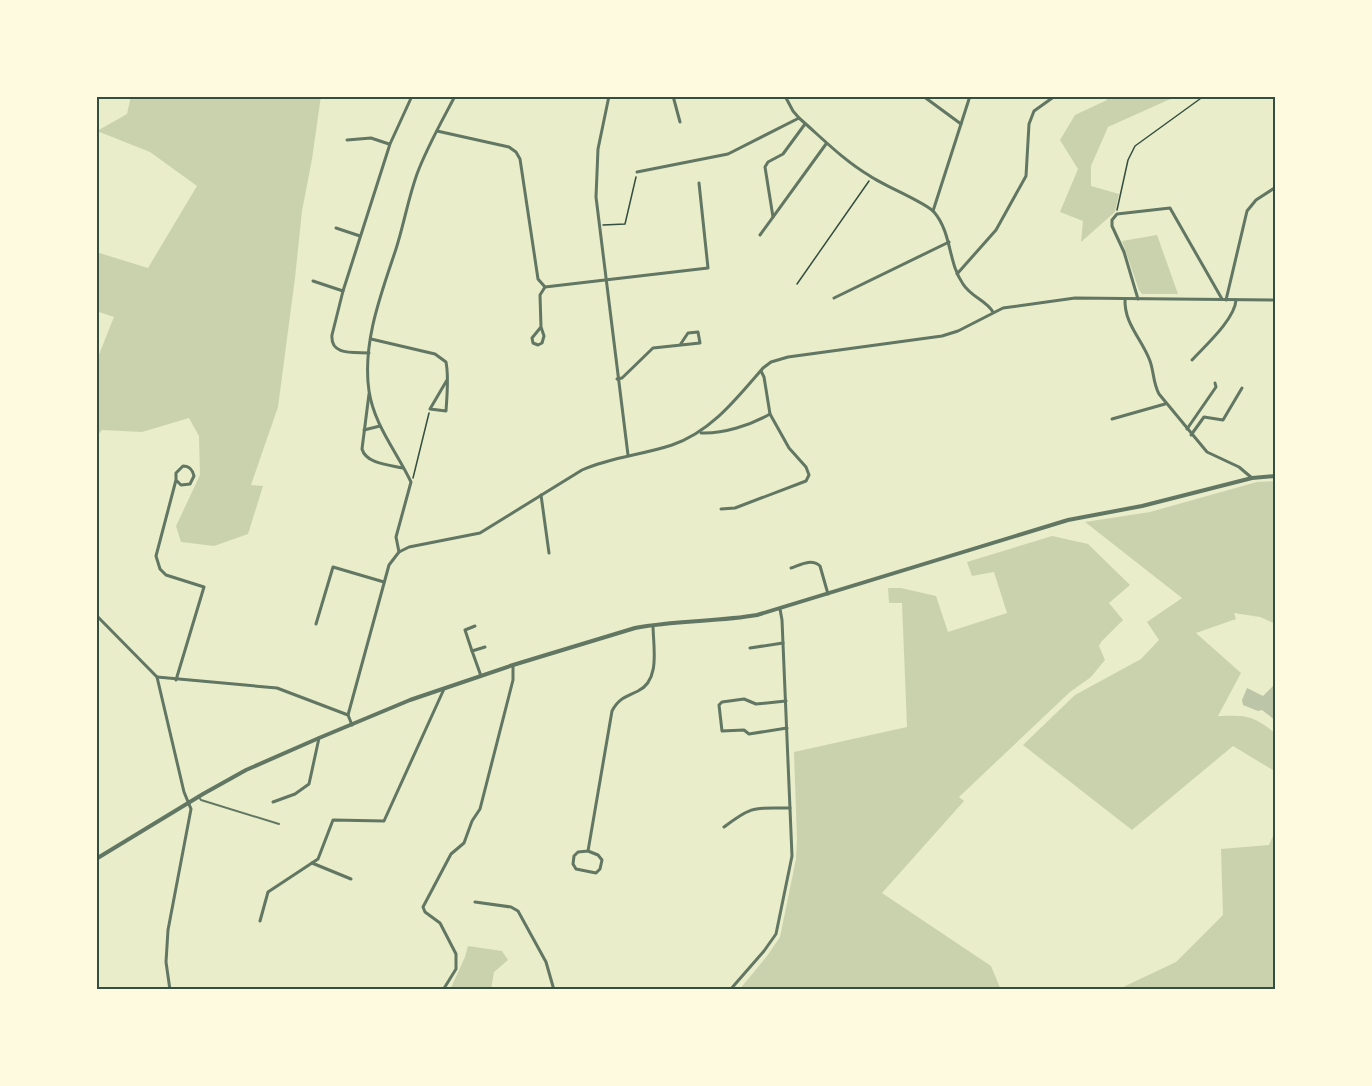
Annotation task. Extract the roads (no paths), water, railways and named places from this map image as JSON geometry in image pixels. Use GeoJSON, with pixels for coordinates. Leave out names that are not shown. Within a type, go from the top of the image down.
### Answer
{"type":"FeatureCollection","features":[{"type":"Feature","properties":{"kind":"street"},"geometry":{"type":"LineString","coordinates":[[369,353],[340,352],[331,342],[343,291],[390,144],[412,96]]}},
{"type":"Feature","properties":{"kind":"street"},"geometry":{"type":"LineString","coordinates":[[404,468],[366,458],[362,449],[369,392],[369,353],[374,316],[403,227],[405,210],[417,173],[455,96]]}},
{"type":"Feature","properties":{"kind":"street"},"geometry":{"type":"LineString","coordinates":[[608,96],[598,149],[596,196],[628,455]]}},
{"type":"Feature","properties":{"kind":"street"},"geometry":{"type":"LineString","coordinates":[[673,96],[680,122]]}},
{"type":"Feature","properties":{"kind":"street"},"geometry":{"type":"LineString","coordinates":[[785,96],[799,118],[826,144],[871,177],[933,211],[944,227],[957,274],[964,286],[993,312]]}},
{"type":"Feature","properties":{"kind":"street"},"geometry":{"type":"LineString","coordinates":[[923,96],[962,124]]}},
{"type":"Feature","properties":{"kind":"street"},"geometry":{"type":"LineString","coordinates":[[933,211],[970,96]]}},
{"type":"Feature","properties":{"kind":"street"},"geometry":{"type":"LineString","coordinates":[[957,274],[996,230],[1026,176],[1029,124],[1034,111],[1055,96]]}},
{"type":"Feature","properties":{"kind":"street"},"geometry":{"type":"LineString","coordinates":[[637,172],[728,154],[799,118]]}},
{"type":"Feature","properties":{"kind":"street"},"geometry":{"type":"LineString","coordinates":[[773,217],[765,168],[768,162],[783,154],[805,124]]}},
{"type":"Feature","properties":{"kind":"street"},"geometry":{"type":"LineString","coordinates":[[437,131],[509,147],[516,152],[520,159],[538,279],[545,287]]}},
{"type":"Feature","properties":{"kind":"street"},"geometry":{"type":"LineString","coordinates":[[347,140],[370,138],[390,144]]}},
{"type":"Feature","properties":{"kind":"street"},"geometry":{"type":"LineString","coordinates":[[760,235],[826,144]]}},
{"type":"Feature","properties":{"kind":"street"},"geometry":{"type":"LineString","coordinates":[[545,287],[708,268],[699,183]]}},
{"type":"Feature","properties":{"kind":"street"},"geometry":{"type":"LineString","coordinates":[[1225,300],[1247,211],[1256,200],[1276,188]]}},
{"type":"Feature","properties":{"kind":"street"},"geometry":{"type":"LineString","coordinates":[[1138,299],[1124,252],[1112,226],[1112,220],[1117,214],[1170,208],[1225,300]]}},
{"type":"Feature","properties":{"kind":"street"},"geometry":{"type":"LineString","coordinates":[[336,228],[361,236]]}},
{"type":"Feature","properties":{"kind":"street"},"geometry":{"type":"LineString","coordinates":[[834,298],[949,241]]}},
{"type":"Feature","properties":{"kind":"street"},"geometry":{"type":"LineString","coordinates":[[313,281],[343,291]]}},
{"type":"Feature","properties":{"kind":"street"},"geometry":{"type":"LineString","coordinates":[[541,327],[532,338],[533,343],[538,345],[543,344],[544,336],[541,327],[540,295],[545,287]]}},
{"type":"Feature","properties":{"kind":"street"},"geometry":{"type":"LineString","coordinates":[[352,725],[348,715],[384,582],[389,565],[399,552],[409,547],[480,532],[595,464],[670,446],[699,433],[712,423],[771,363],[788,357],[942,336],[958,331],[993,312],[1006,308],[1075,298],[1276,300]]}},
{"type":"Feature","properties":{"kind":"street"},"geometry":{"type":"LineString","coordinates":[[1125,299],[1127,318],[1150,360],[1155,386],[1166,404],[1207,452],[1239,467],[1252,478]]}},
{"type":"Feature","properties":{"kind":"street"},"geometry":{"type":"LineString","coordinates":[[1192,360],[1220,330],[1236,306],[1236,300]]}},
{"type":"Feature","properties":{"kind":"street"},"geometry":{"type":"LineString","coordinates":[[617,379],[622,378],[653,348],[700,343],[698,332],[688,333],[680,345]]}},
{"type":"Feature","properties":{"kind":"street"},"geometry":{"type":"LineString","coordinates":[[371,339],[435,354],[446,362],[447,381],[446,411],[430,409],[447,381]]}},
{"type":"Feature","properties":{"kind":"street"},"geometry":{"type":"LineString","coordinates":[[721,510],[735,508],[806,481],[809,475],[806,467],[789,448],[770,414],[761,371]]}},
{"type":"Feature","properties":{"kind":"street"},"geometry":{"type":"LineString","coordinates":[[1187,429],[1216,387],[1215,383]]}},
{"type":"Feature","properties":{"kind":"street"},"geometry":{"type":"LineString","coordinates":[[1191,435],[1204,417],[1223,420],[1242,388]]}},
{"type":"Feature","properties":{"kind":"street"},"geometry":{"type":"LineString","coordinates":[[369,392],[380,426],[411,482],[396,537],[399,552]]}},
{"type":"Feature","properties":{"kind":"street"},"geometry":{"type":"LineString","coordinates":[[1112,419],[1166,404]]}},
{"type":"Feature","properties":{"kind":"street"},"geometry":{"type":"LineString","coordinates":[[699,433],[712,433],[731,428],[760,420],[770,414]]}},
{"type":"Feature","properties":{"kind":"street"},"geometry":{"type":"LineString","coordinates":[[364,430],[380,426]]}},
{"type":"Feature","properties":{"kind":"street"},"geometry":{"type":"LineString","coordinates":[[176,480],[181,485],[190,484],[194,476],[193,472],[185,466],[176,473],[156,556],[160,569],[166,575],[204,587],[176,680]]}},
{"type":"Feature","properties":{"kind":"street"},"geometry":{"type":"LineString","coordinates":[[96,859],[189,801],[246,770],[410,700],[513,665],[621,632],[653,625],[735,619],[780,609],[1068,520],[1142,506],[1252,478],[1276,476]]}},
{"type":"Feature","properties":{"kind":"street"},"geometry":{"type":"LineString","coordinates":[[541,495],[549,553]]}},
{"type":"Feature","properties":{"kind":"street"},"geometry":{"type":"LineString","coordinates":[[790,568],[812,561],[816,562],[820,566],[828,594]]}},
{"type":"Feature","properties":{"kind":"street"},"geometry":{"type":"LineString","coordinates":[[316,624],[333,567],[384,582]]}},
{"type":"Feature","properties":{"kind":"street"},"geometry":{"type":"LineString","coordinates":[[730,990],[776,934],[792,856],[780,609]]}},
{"type":"Feature","properties":{"kind":"street"},"geometry":{"type":"LineString","coordinates":[[96,615],[156,677],[184,792],[191,809],[168,930],[166,962],[170,990]]}},
{"type":"Feature","properties":{"kind":"street"},"geometry":{"type":"LineString","coordinates":[[588,851],[612,711],[617,702],[640,690],[650,681],[654,673],[653,625]]}},
{"type":"Feature","properties":{"kind":"street"},"geometry":{"type":"LineString","coordinates":[[475,626],[465,630],[481,676]]}},
{"type":"Feature","properties":{"kind":"street"},"geometry":{"type":"LineString","coordinates":[[750,648],[783,643]]}},
{"type":"Feature","properties":{"kind":"street"},"geometry":{"type":"LineString","coordinates":[[472,651],[484,647]]}},
{"type":"Feature","properties":{"kind":"street"},"geometry":{"type":"LineString","coordinates":[[443,990],[456,969],[456,954],[440,923],[425,912],[423,907],[451,854],[464,843],[471,821],[480,809],[513,680],[513,665]]}},
{"type":"Feature","properties":{"kind":"street"},"geometry":{"type":"LineString","coordinates":[[156,677],[277,688],[348,715]]}},
{"type":"Feature","properties":{"kind":"street"},"geometry":{"type":"LineString","coordinates":[[260,921],[268,892],[318,859],[333,820],[384,821],[444,688]]}},
{"type":"Feature","properties":{"kind":"street"},"geometry":{"type":"LineString","coordinates":[[786,701],[756,704],[744,699],[722,702],[719,705],[722,731],[744,730],[749,734],[787,728]]}},
{"type":"Feature","properties":{"kind":"street"},"geometry":{"type":"LineString","coordinates":[[273,802],[295,794],[309,784],[319,738]]}},
{"type":"Feature","properties":{"kind":"street"},"geometry":{"type":"LineString","coordinates":[[198,796],[201,800],[279,824]]}},
{"type":"Feature","properties":{"kind":"street"},"geometry":{"type":"LineString","coordinates":[[724,827],[744,812],[754,808],[790,808]]}},
{"type":"Feature","properties":{"kind":"street"},"geometry":{"type":"LineString","coordinates":[[588,851],[598,855],[602,860],[600,869],[596,873],[576,869],[573,864],[574,856],[578,852],[588,851]]}},
{"type":"Feature","properties":{"kind":"street"},"geometry":{"type":"LineString","coordinates":[[312,863],[351,879]]}},
{"type":"Feature","properties":{"kind":"street"},"geometry":{"type":"LineString","coordinates":[[475,902],[511,907],[518,911],[546,962],[555,990]]}}]}
